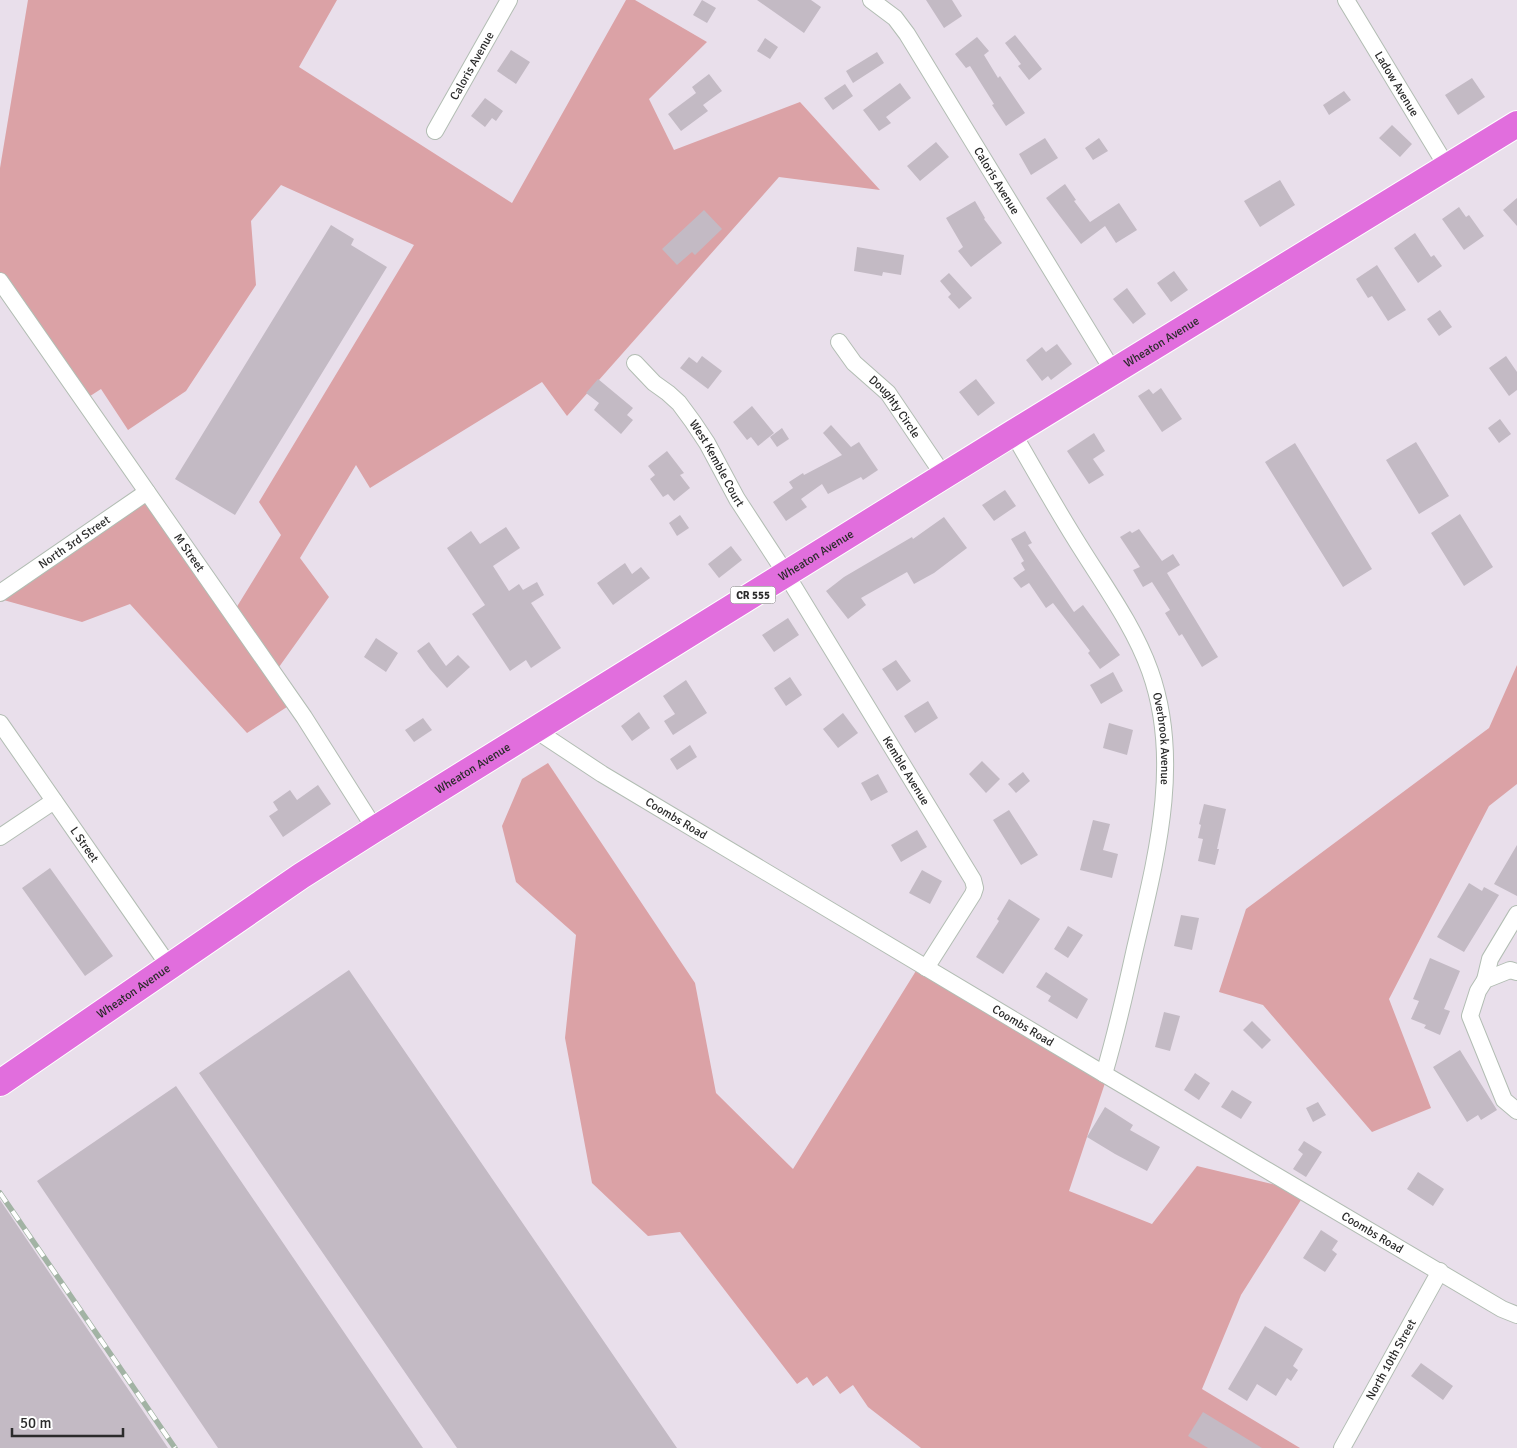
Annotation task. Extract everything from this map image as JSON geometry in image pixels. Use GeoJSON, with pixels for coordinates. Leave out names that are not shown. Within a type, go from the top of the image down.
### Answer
{"type":"FeatureCollection","features":[{"type":"Feature","properties":{"kind":"main road","name":"Wheaton Avenue"},"geometry":{"type":"LineString","coordinates":[[0,1083],[301,876],[375,829],[1013,433],[1517,124]]}},
{"type":"Feature","properties":{"kind":"street","name":"Caloris Avenue"},"geometry":{"type":"LineString","coordinates":[[435,131],[508,0]]}},
{"type":"Feature","properties":{"kind":"street","name":"Caloris Avenue"},"geometry":{"type":"LineString","coordinates":[[871,0],[894,18],[907,34],[1113,372]]}},
{"type":"Feature","properties":{"kind":"street","name":"Ladow Avenue"},"geometry":{"type":"LineString","coordinates":[[1346,0],[1446,167]]}},
{"type":"Feature","properties":{"kind":"street","name":"M Street"},"geometry":{"type":"LineString","coordinates":[[0,280],[304,718],[375,829]]}},
{"type":"Feature","properties":{"kind":"street","name":"Doughty Circle"},"geometry":{"type":"LineString","coordinates":[[839,342],[854,363],[888,393],[944,476]]}},
{"type":"Feature","properties":{"kind":"street","name":"West Kemble Court"},"geometry":{"type":"LineString","coordinates":[[635,364],[654,383],[679,403],[693,422],[737,498],[786,574]]}},
{"type":"Feature","properties":{"kind":"street","name":"Overbrook Avenue"},"geometry":{"type":"LineString","coordinates":[[1013,433],[1079,546],[1124,616],[1150,670],[1157,692],[1165,742],[1166,768],[1161,828],[1125,996],[1104,1074]]}},
{"type":"Feature","properties":{"kind":"street","name":"North 3rd Street"},"geometry":{"type":"LineString","coordinates":[[0,593],[147,492]]}},
{"type":"Feature","properties":{"kind":"street","name":"Kemble Avenue"},"geometry":{"type":"LineString","coordinates":[[786,574],[973,880],[975,888],[973,894],[926,968]]}},
{"type":"Feature","properties":{"kind":"street","name":"L Street"},"geometry":{"type":"LineString","coordinates":[[0,723],[169,966]]}},
{"type":"Feature","properties":{"kind":"street","name":"Coombs Road"},"geometry":{"type":"LineString","coordinates":[[534,729],[602,774],[926,968],[1502,1309],[1517,1315]]}},
{"type":"Feature","properties":{"kind":"street"},"geometry":{"type":"LineString","coordinates":[[0,837],[54,800]]}},
{"type":"Feature","properties":{"kind":"street"},"geometry":{"type":"LineString","coordinates":[[1517,914],[1490,959],[1485,980],[1478,991],[1470,1016],[1504,1100],[1517,1111]]}},
{"type":"Feature","properties":{"kind":"street"},"geometry":{"type":"LineString","coordinates":[[1485,980],[1510,970],[1517,972]]}},
{"type":"Feature","properties":{"kind":"street","name":"North 10th Street"},"geometry":{"type":"LineString","coordinates":[[1342,1448],[1440,1271]]}},
{"type":"Feature","properties":{"kind":"shaded area"},"geometry":{"type":"Polygon","coordinates":[[[28,0],[337,0],[299,67],[512,203],[626,0],[635,0],[707,42],[649,99],[674,150],[800,102],[880,190],[779,177],[567,416],[542,382],[370,488],[356,465],[300,558],[329,597],[274,674],[293,703],[247,733],[130,604],[82,622],[0,599],[153,498],[233,613],[281,535],[259,502],[414,245],[281,185],[251,221],[256,285],[186,391],[128,430],[101,389],[84,400],[0,284],[0,168],[28,0]]]}},
{"type":"Feature","properties":{"kind":"shaded area"},"geometry":{"type":"Polygon","coordinates":[[[1517,665],[1517,784],[1489,806],[1389,999],[1431,1108],[1372,1132],[1263,1005],[1219,992],[1246,909],[1489,728],[1517,665]]]}},
{"type":"Feature","properties":{"kind":"shaded area"},"geometry":{"type":"Polygon","coordinates":[[[548,763],[695,983],[716,1093],[793,1169],[919,966],[1107,1077],[1069,1191],[1152,1224],[1197,1166],[1306,1192],[1241,1295],[1202,1389],[1300,1448],[921,1448],[868,1407],[853,1385],[840,1394],[827,1376],[813,1386],[807,1377],[797,1384],[680,1232],[648,1236],[592,1183],[565,1038],[576,935],[516,882],[502,826],[522,779],[548,763]]]}},
{"type":"Feature","properties":{"kind":"building"},"geometry":{"type":"Polygon","coordinates":[[[702,0],[716,8],[707,23],[693,15],[702,0]]]}},
{"type":"Feature","properties":{"kind":"building"},"geometry":{"type":"Polygon","coordinates":[[[757,0],[811,0],[821,7],[804,33],[757,0]]]}},
{"type":"Feature","properties":{"kind":"building"},"geometry":{"type":"Polygon","coordinates":[[[926,0],[952,0],[962,16],[944,28],[926,0]]]}},
{"type":"Feature","properties":{"kind":"building"},"geometry":{"type":"Polygon","coordinates":[[[1015,35],[1042,69],[1029,80],[1018,66],[1021,64],[1005,43],[1015,35]]]}},
{"type":"Feature","properties":{"kind":"building"},"geometry":{"type":"Polygon","coordinates":[[[977,37],[989,51],[984,55],[998,78],[1000,76],[1025,113],[1006,126],[970,66],[966,68],[955,54],[977,37]]]}},
{"type":"Feature","properties":{"kind":"building"},"geometry":{"type":"Polygon","coordinates":[[[765,38],[778,47],[770,59],[757,51],[765,38]]]}},
{"type":"Feature","properties":{"kind":"building"},"geometry":{"type":"Polygon","coordinates":[[[511,50],[530,62],[516,84],[497,71],[511,50]]]}},
{"type":"Feature","properties":{"kind":"building"},"geometry":{"type":"Polygon","coordinates":[[[877,52],[884,63],[853,83],[846,71],[877,52]]]}},
{"type":"Feature","properties":{"kind":"building"},"geometry":{"type":"Polygon","coordinates":[[[709,74],[722,91],[703,105],[708,111],[681,131],[668,114],[696,93],[692,87],[709,74]]]}},
{"type":"Feature","properties":{"kind":"building"},"geometry":{"type":"Polygon","coordinates":[[[1472,78],[1485,97],[1458,115],[1445,95],[1472,78]]]}},
{"type":"Feature","properties":{"kind":"building"},"geometry":{"type":"Polygon","coordinates":[[[900,83],[911,98],[886,117],[891,123],[879,131],[863,110],[900,83]]]}},
{"type":"Feature","properties":{"kind":"building"},"geometry":{"type":"Polygon","coordinates":[[[845,84],[853,96],[833,110],[824,98],[845,84]]]}},
{"type":"Feature","properties":{"kind":"building"},"geometry":{"type":"Polygon","coordinates":[[[1344,91],[1351,100],[1329,115],[1323,105],[1344,91]]]}},
{"type":"Feature","properties":{"kind":"building"},"geometry":{"type":"Polygon","coordinates":[[[485,98],[503,111],[496,121],[492,118],[485,127],[471,116],[485,98]]]}},
{"type":"Feature","properties":{"kind":"building"},"geometry":{"type":"Polygon","coordinates":[[[1392,125],[1412,144],[1400,157],[1379,138],[1392,125]]]}},
{"type":"Feature","properties":{"kind":"building"},"geometry":{"type":"Polygon","coordinates":[[[1045,138],[1058,158],[1031,175],[1019,154],[1045,138]]]}},
{"type":"Feature","properties":{"kind":"building"},"geometry":{"type":"Polygon","coordinates":[[[1099,138],[1108,151],[1093,160],[1085,148],[1099,138]]]}},
{"type":"Feature","properties":{"kind":"building"},"geometry":{"type":"Polygon","coordinates":[[[936,142],[949,157],[920,181],[907,166],[936,142]]]}},
{"type":"Feature","properties":{"kind":"building"},"geometry":{"type":"Polygon","coordinates":[[[1280,180],[1295,205],[1260,227],[1244,201],[1280,180]]]}},
{"type":"Feature","properties":{"kind":"building"},"geometry":{"type":"Polygon","coordinates":[[[1065,184],[1076,200],[1074,201],[1090,222],[1119,203],[1137,230],[1116,243],[1105,226],[1081,244],[1046,198],[1065,184]]]}},
{"type":"Feature","properties":{"kind":"building"},"geometry":{"type":"Polygon","coordinates":[[[1517,198],[1517,226],[1503,210],[1517,198]]]}},
{"type":"Feature","properties":{"kind":"building"},"geometry":{"type":"Polygon","coordinates":[[[975,201],[984,219],[1002,243],[971,267],[958,251],[963,247],[946,218],[975,201]]]}},
{"type":"Feature","properties":{"kind":"building"},"geometry":{"type":"Polygon","coordinates":[[[1459,207],[1466,217],[1469,215],[1484,236],[1464,250],[1442,219],[1459,207]]]}},
{"type":"Feature","properties":{"kind":"building"},"geometry":{"type":"Polygon","coordinates":[[[704,210],[722,229],[695,255],[692,252],[677,265],[662,249],[704,210]]]}},
{"type":"Feature","properties":{"kind":"building"},"geometry":{"type":"Polygon","coordinates":[[[331,225],[354,239],[351,245],[387,267],[235,515],[175,479],[331,225]]]}},
{"type":"Feature","properties":{"kind":"building"},"geometry":{"type":"Polygon","coordinates":[[[1415,233],[1431,257],[1434,255],[1442,266],[1418,283],[1394,248],[1415,233]]]}},
{"type":"Feature","properties":{"kind":"building"},"geometry":{"type":"Polygon","coordinates":[[[857,247],[904,255],[901,275],[883,272],[882,276],[854,271],[857,247]]]}},
{"type":"Feature","properties":{"kind":"building"},"geometry":{"type":"Polygon","coordinates":[[[1377,265],[1406,310],[1388,321],[1372,296],[1368,298],[1356,279],[1377,265]]]}},
{"type":"Feature","properties":{"kind":"building"},"geometry":{"type":"Polygon","coordinates":[[[1174,271],[1188,290],[1171,302],[1157,283],[1174,271]]]}},
{"type":"Feature","properties":{"kind":"building"},"geometry":{"type":"Polygon","coordinates":[[[949,273],[972,298],[959,309],[948,297],[951,294],[940,281],[949,273]]]}},
{"type":"Feature","properties":{"kind":"building"},"geometry":{"type":"Polygon","coordinates":[[[1127,288],[1146,314],[1133,324],[1113,299],[1127,288]]]}},
{"type":"Feature","properties":{"kind":"building"},"geometry":{"type":"Polygon","coordinates":[[[1440,310],[1452,327],[1439,336],[1427,319],[1440,310]]]}},
{"type":"Feature","properties":{"kind":"building"},"geometry":{"type":"Polygon","coordinates":[[[1057,344],[1072,364],[1051,380],[1048,376],[1042,381],[1026,360],[1042,347],[1046,352],[1057,344]]]}},
{"type":"Feature","properties":{"kind":"building"},"geometry":{"type":"Polygon","coordinates":[[[702,356],[722,371],[708,389],[680,368],[689,357],[697,363],[702,356]]]}},
{"type":"Feature","properties":{"kind":"building"},"geometry":{"type":"Polygon","coordinates":[[[1506,356],[1517,372],[1517,390],[1509,396],[1489,368],[1506,356]]]}},
{"type":"Feature","properties":{"kind":"building"},"geometry":{"type":"Polygon","coordinates":[[[598,379],[633,408],[627,415],[633,420],[621,434],[594,410],[599,403],[586,393],[598,379]]]}},
{"type":"Feature","properties":{"kind":"building"},"geometry":{"type":"Polygon","coordinates":[[[976,379],[995,403],[978,416],[959,392],[976,379]]]}},
{"type":"Feature","properties":{"kind":"building"},"geometry":{"type":"Polygon","coordinates":[[[1161,388],[1182,419],[1162,432],[1138,396],[1149,389],[1153,394],[1161,388]]]}},
{"type":"Feature","properties":{"kind":"building"},"geometry":{"type":"Polygon","coordinates":[[[752,406],[774,433],[758,446],[751,437],[747,440],[733,422],[752,406]]]}},
{"type":"Feature","properties":{"kind":"building"},"geometry":{"type":"Polygon","coordinates":[[[1500,419],[1511,434],[1499,443],[1488,428],[1500,419]]]}},
{"type":"Feature","properties":{"kind":"building"},"geometry":{"type":"Polygon","coordinates":[[[831,425],[851,447],[859,442],[878,470],[863,480],[861,477],[828,494],[822,484],[801,499],[807,507],[786,521],[773,502],[793,488],[789,482],[803,473],[804,475],[842,455],[823,433],[831,425]]]}},
{"type":"Feature","properties":{"kind":"building"},"geometry":{"type":"Polygon","coordinates":[[[782,428],[789,439],[777,447],[770,437],[782,428]]]}},
{"type":"Feature","properties":{"kind":"building"},"geometry":{"type":"Polygon","coordinates":[[[1094,433],[1105,451],[1093,459],[1104,475],[1089,484],[1067,451],[1094,433]]]}},
{"type":"Feature","properties":{"kind":"building"},"geometry":{"type":"Polygon","coordinates":[[[1416,442],[1449,496],[1419,514],[1386,460],[1416,442]]]}},
{"type":"Feature","properties":{"kind":"building"},"geometry":{"type":"Polygon","coordinates":[[[1295,443],[1372,569],[1343,587],[1265,462],[1295,443]]]}},
{"type":"Feature","properties":{"kind":"building"},"geometry":{"type":"Polygon","coordinates":[[[667,451],[684,473],[680,475],[690,488],[674,501],[668,494],[663,497],[650,479],[655,475],[648,466],[667,451]]]}},
{"type":"Feature","properties":{"kind":"building"},"geometry":{"type":"Polygon","coordinates":[[[1005,490],[1016,506],[994,521],[982,505],[1005,490]]]}},
{"type":"Feature","properties":{"kind":"building"},"geometry":{"type":"Polygon","coordinates":[[[1460,514],[1493,567],[1464,586],[1431,533],[1460,514]]]}},
{"type":"Feature","properties":{"kind":"building"},"geometry":{"type":"Polygon","coordinates":[[[680,515],[689,528],[677,536],[669,523],[680,515]]]}},
{"type":"Feature","properties":{"kind":"building"},"geometry":{"type":"Polygon","coordinates":[[[944,517],[967,548],[934,573],[914,584],[907,572],[861,598],[866,605],[848,619],[826,591],[844,577],[912,537],[913,539],[944,517]]]}},
{"type":"Feature","properties":{"kind":"building"},"geometry":{"type":"Polygon","coordinates":[[[506,527],[520,548],[493,566],[509,591],[519,584],[523,590],[537,582],[544,595],[531,603],[561,648],[531,668],[526,660],[510,671],[472,614],[485,605],[447,548],[471,531],[480,544],[506,527]]]}},
{"type":"Feature","properties":{"kind":"building"},"geometry":{"type":"Polygon","coordinates":[[[1139,529],[1162,561],[1173,554],[1180,565],[1167,573],[1218,657],[1202,667],[1182,634],[1179,636],[1165,613],[1170,610],[1152,582],[1143,587],[1133,570],[1140,567],[1120,537],[1130,531],[1132,533],[1139,529]]]}},
{"type":"Feature","properties":{"kind":"building"},"geometry":{"type":"Polygon","coordinates":[[[1025,531],[1032,543],[1028,545],[1074,612],[1083,605],[1120,655],[1100,669],[1088,653],[1090,651],[1053,603],[1046,608],[1029,583],[1021,588],[1013,578],[1025,570],[1021,563],[1024,561],[1011,539],[1025,531]]]}},
{"type":"Feature","properties":{"kind":"building"},"geometry":{"type":"Polygon","coordinates":[[[731,546],[742,560],[719,578],[708,564],[731,546]]]}},
{"type":"Feature","properties":{"kind":"building"},"geometry":{"type":"Polygon","coordinates":[[[625,563],[632,574],[641,567],[650,578],[613,605],[597,583],[625,563]]]}},
{"type":"Feature","properties":{"kind":"building"},"geometry":{"type":"Polygon","coordinates":[[[788,618],[799,635],[774,652],[762,635],[788,618]]]}},
{"type":"Feature","properties":{"kind":"building"},"geometry":{"type":"Polygon","coordinates":[[[376,638],[398,653],[386,672],[364,657],[376,638]]]}},
{"type":"Feature","properties":{"kind":"building"},"geometry":{"type":"Polygon","coordinates":[[[429,642],[446,666],[458,655],[470,667],[447,688],[417,651],[429,642]]]}},
{"type":"Feature","properties":{"kind":"building"},"geometry":{"type":"Polygon","coordinates":[[[896,660],[911,681],[897,691],[882,669],[896,660]]]}},
{"type":"Feature","properties":{"kind":"building"},"geometry":{"type":"Polygon","coordinates":[[[1113,672],[1123,691],[1101,704],[1090,685],[1113,672]]]}},
{"type":"Feature","properties":{"kind":"building"},"geometry":{"type":"Polygon","coordinates":[[[790,677],[802,695],[786,706],[774,688],[790,677]]]}},
{"type":"Feature","properties":{"kind":"building"},"geometry":{"type":"Polygon","coordinates":[[[686,680],[707,713],[673,735],[664,721],[675,714],[663,696],[686,680]]]}},
{"type":"Feature","properties":{"kind":"building"},"geometry":{"type":"Polygon","coordinates":[[[928,701],[938,718],[915,733],[904,716],[928,701]]]}},
{"type":"Feature","properties":{"kind":"building"},"geometry":{"type":"Polygon","coordinates":[[[639,712],[650,728],[632,741],[621,726],[639,712]]]}},
{"type":"Feature","properties":{"kind":"building"},"geometry":{"type":"Polygon","coordinates":[[[843,713],[858,733],[838,748],[823,729],[843,713]]]}},
{"type":"Feature","properties":{"kind":"building"},"geometry":{"type":"Polygon","coordinates":[[[423,718],[432,730],[414,742],[405,730],[423,718]]]}},
{"type":"Feature","properties":{"kind":"building"},"geometry":{"type":"Polygon","coordinates":[[[1109,723],[1133,730],[1127,755],[1103,748],[1109,723]]]}},
{"type":"Feature","properties":{"kind":"building"},"geometry":{"type":"Polygon","coordinates":[[[690,745],[697,757],[677,770],[670,759],[690,745]]]}},
{"type":"Feature","properties":{"kind":"building"},"geometry":{"type":"Polygon","coordinates":[[[982,761],[1000,779],[986,793],[969,774],[982,761]]]}},
{"type":"Feature","properties":{"kind":"building"},"geometry":{"type":"Polygon","coordinates":[[[1023,772],[1030,781],[1016,793],[1008,784],[1023,772]]]}},
{"type":"Feature","properties":{"kind":"building"},"geometry":{"type":"Polygon","coordinates":[[[878,774],[888,792],[871,801],[861,783],[878,774]]]}},
{"type":"Feature","properties":{"kind":"building"},"geometry":{"type":"Polygon","coordinates":[[[318,785],[331,804],[283,837],[269,816],[278,810],[273,802],[290,790],[297,800],[318,785]]]}},
{"type":"Feature","properties":{"kind":"building"},"geometry":{"type":"Polygon","coordinates":[[[1204,804],[1226,809],[1215,865],[1198,861],[1203,839],[1198,838],[1201,825],[1199,824],[1204,804]]]}},
{"type":"Feature","properties":{"kind":"building"},"geometry":{"type":"Polygon","coordinates":[[[1009,810],[1038,855],[1021,865],[993,820],[1009,810]]]}},
{"type":"Feature","properties":{"kind":"building"},"geometry":{"type":"Polygon","coordinates":[[[1093,820],[1110,824],[1103,850],[1118,854],[1112,878],[1080,870],[1093,820]]]}},
{"type":"Feature","properties":{"kind":"building"},"geometry":{"type":"Polygon","coordinates":[[[917,830],[927,847],[901,862],[891,845],[917,830]]]}},
{"type":"Feature","properties":{"kind":"building"},"geometry":{"type":"Polygon","coordinates":[[[1517,845],[1517,896],[1494,884],[1517,845]]]}},
{"type":"Feature","properties":{"kind":"building"},"geometry":{"type":"Polygon","coordinates":[[[50,868],[113,956],[85,976],[22,888],[50,868]]]}},
{"type":"Feature","properties":{"kind":"building"},"geometry":{"type":"Polygon","coordinates":[[[922,870],[942,881],[930,904],[909,893],[922,870]]]}},
{"type":"Feature","properties":{"kind":"building"},"geometry":{"type":"Polygon","coordinates":[[[1469,883],[1482,891],[1484,887],[1499,895],[1464,952],[1437,937],[1469,883]]]}},
{"type":"Feature","properties":{"kind":"building"},"geometry":{"type":"Polygon","coordinates":[[[1009,899],[1040,919],[1003,974],[976,957],[999,921],[997,919],[1009,899]]]}},
{"type":"Feature","properties":{"kind":"building"},"geometry":{"type":"Polygon","coordinates":[[[1181,915],[1199,918],[1192,950],[1174,946],[1181,915]]]}},
{"type":"Feature","properties":{"kind":"building"},"geometry":{"type":"Polygon","coordinates":[[[1068,926],[1083,935],[1068,958],[1054,949],[1068,926]]]}},
{"type":"Feature","properties":{"kind":"building"},"geometry":{"type":"Polygon","coordinates":[[[1430,958],[1460,971],[1444,1009],[1450,1011],[1440,1035],[1424,1028],[1426,1025],[1411,1019],[1419,1001],[1413,999],[1430,958]]]}},
{"type":"Feature","properties":{"kind":"building"},"geometry":{"type":"Polygon","coordinates":[[[349,970],[677,1448],[457,1448],[199,1073],[349,970]]]}},
{"type":"Feature","properties":{"kind":"building"},"geometry":{"type":"Polygon","coordinates":[[[1046,972],[1088,999],[1077,1019],[1048,1001],[1051,996],[1036,987],[1046,972]]]}},
{"type":"Feature","properties":{"kind":"building"},"geometry":{"type":"Polygon","coordinates":[[[1164,1012],[1180,1016],[1170,1051],[1155,1047],[1164,1012]]]}},
{"type":"Feature","properties":{"kind":"building"},"geometry":{"type":"Polygon","coordinates":[[[1252,1021],[1271,1040],[1262,1049],[1243,1030],[1252,1021]]]}},
{"type":"Feature","properties":{"kind":"building"},"geometry":{"type":"Polygon","coordinates":[[[1460,1050],[1497,1110],[1481,1120],[1478,1115],[1467,1122],[1433,1067],[1460,1050]]]}},
{"type":"Feature","properties":{"kind":"building"},"geometry":{"type":"Polygon","coordinates":[[[1195,1073],[1210,1083],[1199,1100],[1184,1090],[1195,1073]]]}},
{"type":"Feature","properties":{"kind":"building"},"geometry":{"type":"Polygon","coordinates":[[[176,1086],[423,1448],[218,1448],[37,1181],[176,1086]]]}},
{"type":"Feature","properties":{"kind":"building"},"geometry":{"type":"Polygon","coordinates":[[[1232,1090],[1252,1102],[1241,1119],[1221,1107],[1232,1090]]]}},
{"type":"Feature","properties":{"kind":"building"},"geometry":{"type":"Polygon","coordinates":[[[1318,1102],[1326,1115],[1313,1122],[1306,1108],[1318,1102]]]}},
{"type":"Feature","properties":{"kind":"building"},"geometry":{"type":"Polygon","coordinates":[[[1105,1107],[1133,1125],[1130,1130],[1160,1147],[1147,1171],[1087,1137],[1105,1107]]]}},
{"type":"Feature","properties":{"kind":"building"},"geometry":{"type":"Polygon","coordinates":[[[1304,1141],[1322,1152],[1306,1177],[1293,1169],[1303,1154],[1298,1150],[1304,1141]]]}},
{"type":"Feature","properties":{"kind":"building"},"geometry":{"type":"Polygon","coordinates":[[[1418,1172],[1444,1189],[1433,1206],[1407,1189],[1418,1172]]]}},
{"type":"Feature","properties":{"kind":"building"},"geometry":{"type":"Polygon","coordinates":[[[0,1200],[168,1448],[0,1448],[0,1200]]]}},
{"type":"Feature","properties":{"kind":"building"},"geometry":{"type":"Polygon","coordinates":[[[1321,1230],[1338,1241],[1332,1250],[1337,1254],[1325,1272],[1303,1258],[1321,1230]]]}},
{"type":"Feature","properties":{"kind":"building"},"geometry":{"type":"Polygon","coordinates":[[[1265,1326],[1303,1349],[1293,1366],[1298,1370],[1291,1381],[1287,1378],[1276,1396],[1257,1384],[1247,1401],[1228,1389],[1265,1326]]]}},
{"type":"Feature","properties":{"kind":"building"},"geometry":{"type":"Polygon","coordinates":[[[1421,1363],[1453,1386],[1443,1400],[1411,1376],[1421,1363]]]}},
{"type":"Feature","properties":{"kind":"building"},"geometry":{"type":"Polygon","coordinates":[[[1203,1412],[1262,1448],[1208,1448],[1188,1436],[1203,1412]]]}},
{"type":"Feature","properties":{"kind":"railway"},"geometry":{"type":"LineString","coordinates":[[0,1193],[175,1448]]}}]}
